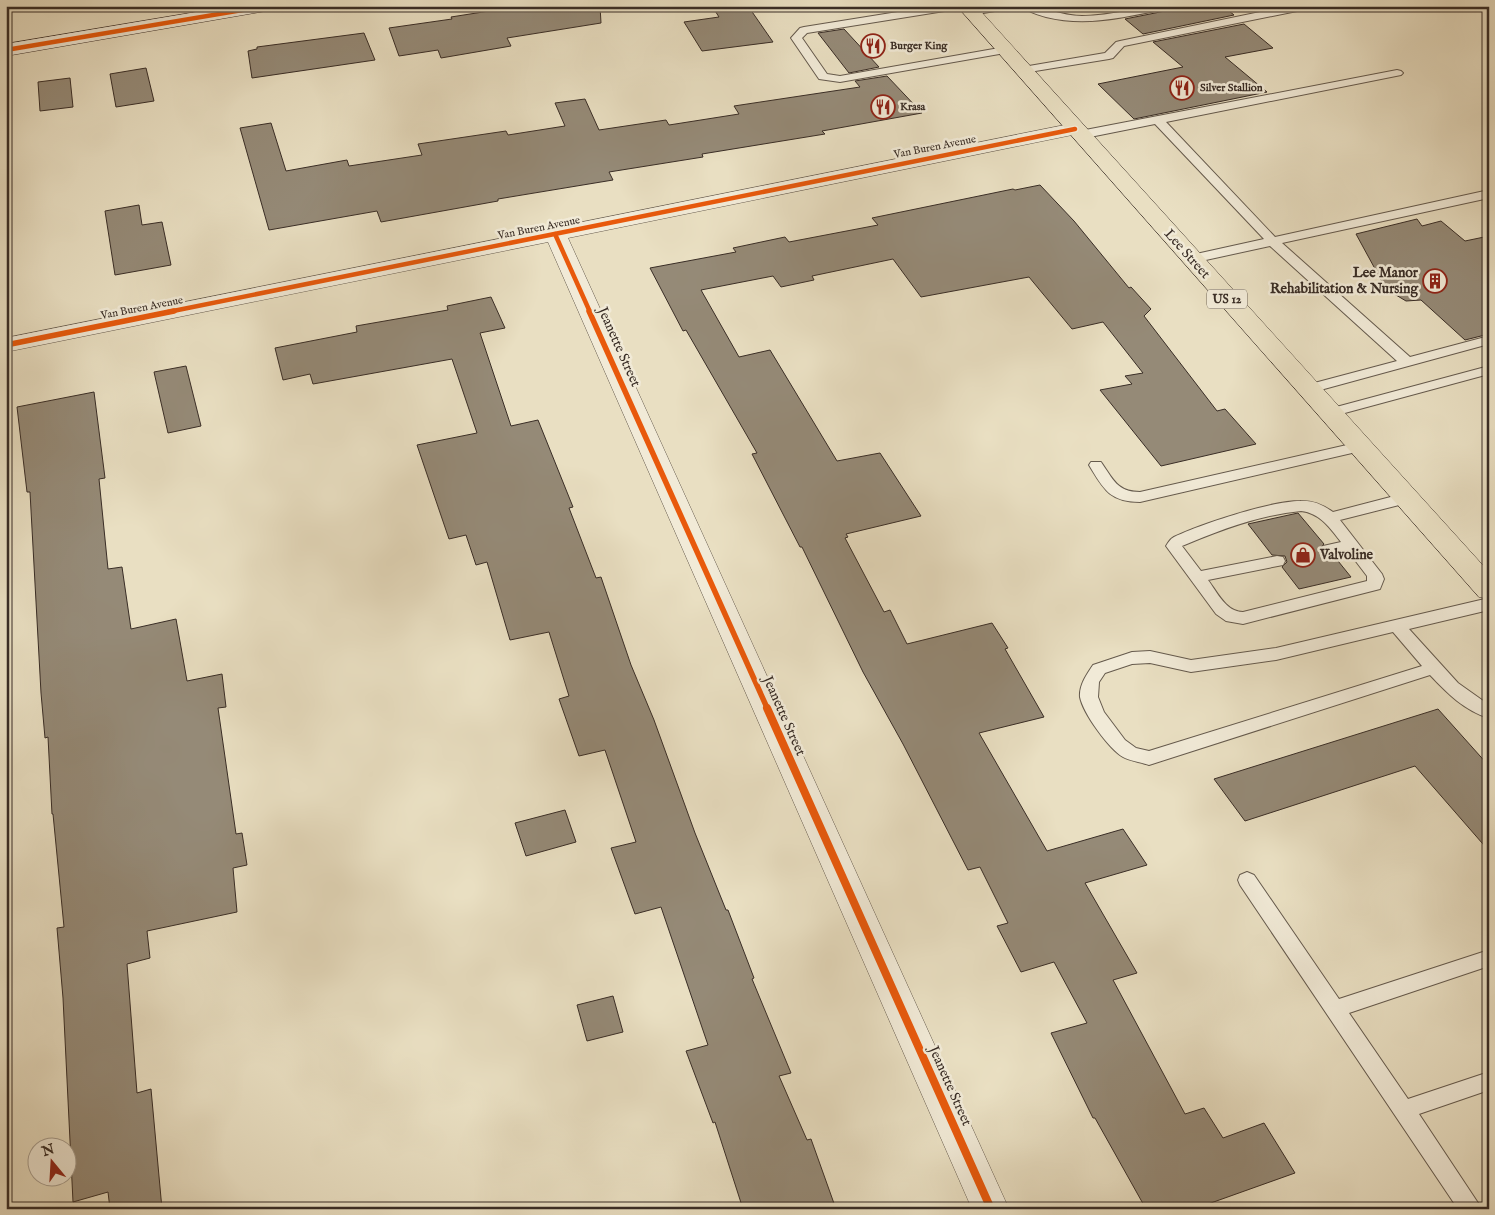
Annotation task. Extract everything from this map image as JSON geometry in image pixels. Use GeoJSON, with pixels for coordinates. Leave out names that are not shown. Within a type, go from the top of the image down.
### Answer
{"type":"FeatureCollection","features":[{"type":"Feature","properties":{"kind":"main road","name":"Lee Street"},"geometry":{"type":"LineString","coordinates":[[965,8],[1005,50],[1489,590]]}},
{"type":"Feature","properties":{"kind":"street"},"geometry":{"type":"LineString","coordinates":[[6,50],[266,6]]}},
{"type":"Feature","properties":{"kind":"street","name":"Van Buren Avenue"},"geometry":{"type":"LineString","coordinates":[[6,345],[555,234],[1077,132]]}},
{"type":"Feature","properties":{"kind":"street","name":"Jeanette Street"},"geometry":{"type":"LineString","coordinates":[[555,234],[991,1209]]}},
{"type":"Feature","properties":{"kind":"lane"},"geometry":{"type":"LineString","coordinates":[[1005,50],[840,78],[823,77],[796,38],[804,30],[965,8],[1006,6]]}},
{"type":"Feature","properties":{"kind":"lane"},"geometry":{"type":"LineString","coordinates":[[1027,6],[1058,18],[1079,20],[1096,19],[1165,6]]}},
{"type":"Feature","properties":{"kind":"lane"},"geometry":{"type":"LineString","coordinates":[[1023,70],[1109,56],[1120,44],[1176,30],[1307,6]]}},
{"type":"Feature","properties":{"kind":"lane"},"geometry":{"type":"LineString","coordinates":[[1077,132],[1158,120],[1397,73]]}},
{"type":"Feature","properties":{"kind":"lane"},"geometry":{"type":"LineString","coordinates":[[1158,120],[1273,242],[1407,362]]}},
{"type":"Feature","properties":{"kind":"lane"},"geometry":{"type":"LineString","coordinates":[[1192,259],[1489,194]]}},
{"type":"Feature","properties":{"kind":"lane"},"geometry":{"type":"LineString","coordinates":[[1308,389],[1489,340]]}},
{"type":"Feature","properties":{"kind":"lane"},"geometry":{"type":"LineString","coordinates":[[1330,413],[1489,370]]}},
{"type":"Feature","properties":{"kind":"lane"},"geometry":{"type":"LineString","coordinates":[[1096,465],[1114,492],[1126,498],[1140,497],[1360,447]]}},
{"type":"Feature","properties":{"kind":"lane"},"geometry":{"type":"LineString","coordinates":[[1330,518],[1406,498]]}},
{"type":"Feature","properties":{"kind":"lane"},"geometry":{"type":"LineString","coordinates":[[1312,507],[1330,518],[1374,574],[1376,579],[1374,585],[1243,618],[1228,616],[1196,577],[1174,546],[1177,542],[1263,512],[1312,507]]}},
{"type":"Feature","properties":{"kind":"lane"},"geometry":{"type":"LineString","coordinates":[[1328,550],[1352,545]]}},
{"type":"Feature","properties":{"kind":"lane"},"geometry":{"type":"LineString","coordinates":[[1196,577],[1277,560]]}},
{"type":"Feature","properties":{"kind":"lane"},"geometry":{"type":"LineString","coordinates":[[1434,668],[1149,758],[1130,753],[1119,745],[1097,715],[1089,697],[1091,682],[1098,670],[1114,662],[1132,658],[1150,658],[1191,666],[1276,654],[1489,604]]}},
{"type":"Feature","properties":{"kind":"lane"},"geometry":{"type":"LineString","coordinates":[[1397,626],[1434,668],[1470,703],[1489,712]]}},
{"type":"Feature","properties":{"kind":"lane"},"geometry":{"type":"LineString","coordinates":[[1247,880],[1471,1209]]}},
{"type":"Feature","properties":{"kind":"lane"},"geometry":{"type":"LineString","coordinates":[[1335,1009],[1489,958]]}},
{"type":"Feature","properties":{"kind":"lane"},"geometry":{"type":"LineString","coordinates":[[1404,1110],[1489,1081]]}},
{"type":"Feature","properties":{"kind":"building"},"geometry":{"type":"Polygon","coordinates":[[[521,6],[600,6],[601,23],[507,38],[511,46],[441,58],[438,50],[399,56],[389,28],[452,19],[451,17],[521,6]]]}},
{"type":"Feature","properties":{"kind":"building"},"geometry":{"type":"Polygon","coordinates":[[[712,6],[748,6],[773,42],[702,51],[684,22],[719,17],[712,6]]]}},
{"type":"Feature","properties":{"kind":"building"},"geometry":{"type":"Polygon","coordinates":[[[1172,6],[1223,6],[1234,15],[1143,34],[1125,19],[1165,11],[1172,6]]]}},
{"type":"Feature","properties":{"kind":"building","name":"Silver Stallion"},"geometry":{"type":"Polygon","coordinates":[[[1244,24],[1273,48],[1225,57],[1267,92],[1134,119],[1098,84],[1183,67],[1153,42],[1244,24]]]}},
{"type":"Feature","properties":{"kind":"building"},"geometry":{"type":"Polygon","coordinates":[[[844,29],[879,67],[849,73],[818,33],[844,29]]]}},
{"type":"Feature","properties":{"kind":"building"},"geometry":{"type":"Polygon","coordinates":[[[364,33],[375,60],[252,78],[248,51],[257,49],[257,47],[364,33]]]}},
{"type":"Feature","properties":{"kind":"building"},"geometry":{"type":"Polygon","coordinates":[[[146,68],[154,101],[116,107],[110,74],[146,68]]]}},
{"type":"Feature","properties":{"kind":"building"},"geometry":{"type":"Polygon","coordinates":[[[887,76],[922,113],[822,131],[825,134],[702,154],[703,157],[609,172],[613,180],[498,199],[498,201],[381,222],[377,211],[269,230],[240,128],[271,123],[286,171],[347,160],[349,166],[422,155],[418,144],[506,131],[508,135],[565,126],[555,103],[585,99],[599,130],[666,120],[669,125],[739,114],[734,106],[860,87],[855,81],[887,76]]]}},
{"type":"Feature","properties":{"kind":"building"},"geometry":{"type":"Polygon","coordinates":[[[70,78],[73,107],[40,111],[38,82],[70,78]]]}},
{"type":"Feature","properties":{"kind":"building"},"geometry":{"type":"Polygon","coordinates":[[[1040,185],[1074,221],[1129,288],[1131,287],[1151,309],[1144,316],[1217,411],[1225,409],[1256,444],[1161,466],[1100,390],[1132,384],[1125,376],[1143,373],[1103,322],[1072,329],[1029,277],[921,297],[893,259],[812,276],[814,280],[781,287],[773,276],[701,290],[739,357],[770,350],[837,461],[880,453],[921,516],[846,534],[848,537],[845,538],[884,612],[890,610],[907,644],[992,623],[1008,648],[1005,649],[1044,717],[979,733],[1047,851],[1123,829],[1147,865],[1085,883],[1137,973],[1113,980],[1185,1114],[1204,1108],[1223,1138],[1264,1123],[1295,1173],[1194,1209],[1146,1209],[1095,1118],[1093,1118],[1051,1033],[1087,1023],[1054,962],[1021,972],[997,926],[1008,923],[980,867],[968,870],[903,744],[863,672],[802,547],[800,547],[752,454],[757,453],[686,330],[683,331],[650,268],[736,252],[733,248],[785,237],[789,242],[878,225],[872,218],[1040,185]]]}},
{"type":"Feature","properties":{"kind":"building"},"geometry":{"type":"Polygon","coordinates":[[[139,205],[142,225],[162,222],[171,265],[115,275],[105,211],[139,205]]]}},
{"type":"Feature","properties":{"kind":"building","name":"Lee Manor Rehabilitation & Nursing"},"geometry":{"type":"Polygon","coordinates":[[[1417,219],[1422,226],[1441,221],[1465,241],[1489,236],[1489,334],[1465,340],[1421,300],[1406,301],[1386,289],[1356,234],[1417,219]]]}},
{"type":"Feature","properties":{"kind":"building"},"geometry":{"type":"Polygon","coordinates":[[[491,297],[505,328],[480,333],[511,426],[538,420],[573,507],[569,508],[596,578],[601,577],[631,665],[654,720],[695,833],[726,910],[728,910],[754,978],[752,979],[791,1073],[779,1076],[807,1140],[811,1139],[836,1209],[743,1209],[715,1122],[713,1123],[686,1051],[708,1045],[661,907],[635,914],[611,848],[636,842],[605,750],[579,756],[559,699],[569,696],[549,632],[510,640],[487,562],[476,565],[466,535],[449,539],[417,445],[477,433],[452,359],[313,384],[310,374],[283,380],[275,348],[357,332],[356,326],[448,310],[447,306],[491,297]]]}},
{"type":"Feature","properties":{"kind":"building"},"geometry":{"type":"Polygon","coordinates":[[[186,366],[201,426],[168,433],[154,372],[186,366]]]}},
{"type":"Feature","properties":{"kind":"building"},"geometry":{"type":"Polygon","coordinates":[[[94,392],[105,478],[99,479],[108,569],[122,567],[131,629],[176,619],[187,681],[222,674],[226,707],[218,708],[236,834],[242,833],[247,865],[233,868],[237,912],[147,931],[150,958],[127,964],[137,1093],[151,1089],[162,1209],[110,1209],[108,1192],[73,1202],[72,1188],[78,1188],[78,1138],[70,1138],[63,998],[57,928],[64,927],[52,814],[48,737],[45,738],[41,693],[30,492],[27,492],[17,407],[94,392]]]}},
{"type":"Feature","properties":{"kind":"building","name":"Valvoline"},"geometry":{"type":"Polygon","coordinates":[[[1298,513],[1324,544],[1319,549],[1321,555],[1334,556],[1351,577],[1299,589],[1282,567],[1287,562],[1285,556],[1272,555],[1248,524],[1298,513]]]}},
{"type":"Feature","properties":{"kind":"building"},"geometry":{"type":"Polygon","coordinates":[[[1438,709],[1489,766],[1489,851],[1415,766],[1245,821],[1214,779],[1438,709]]]}},
{"type":"Feature","properties":{"kind":"building"},"geometry":{"type":"Polygon","coordinates":[[[565,810],[576,842],[526,856],[515,823],[565,810]]]}},
{"type":"Feature","properties":{"kind":"building"},"geometry":{"type":"Polygon","coordinates":[[[613,996],[623,1032],[587,1041],[577,1005],[613,996]]]}},
{"type":"Feature","properties":{"kind":"cycle path"},"geometry":{"type":"LineString","coordinates":[[6,50],[266,6]]}},
{"type":"Feature","properties":{"kind":"cycle path"},"geometry":{"type":"LineString","coordinates":[[6,345],[1075,129]]}},
{"type":"Feature","properties":{"kind":"cycle path"},"geometry":{"type":"LineString","coordinates":[[555,234],[991,1209]]}},
{"type":"Feature","properties":{"kind":"place","name":"Burger King"},"geometry":{"type":"Point","coordinates":[873,46]}},
{"type":"Feature","properties":{"kind":"place","name":"Silver Stallion"},"geometry":{"type":"Point","coordinates":[1182,88]}},
{"type":"Feature","properties":{"kind":"place","name":"Krasa"},"geometry":{"type":"Point","coordinates":[883,107]}},
{"type":"Feature","properties":{"kind":"place","name":"Lee Manor Rehabilitation & Nursing"},"geometry":{"type":"Point","coordinates":[1435,281]}},
{"type":"Feature","properties":{"kind":"place","name":"Valvoline"},"geometry":{"type":"Point","coordinates":[1303,555]}}]}
